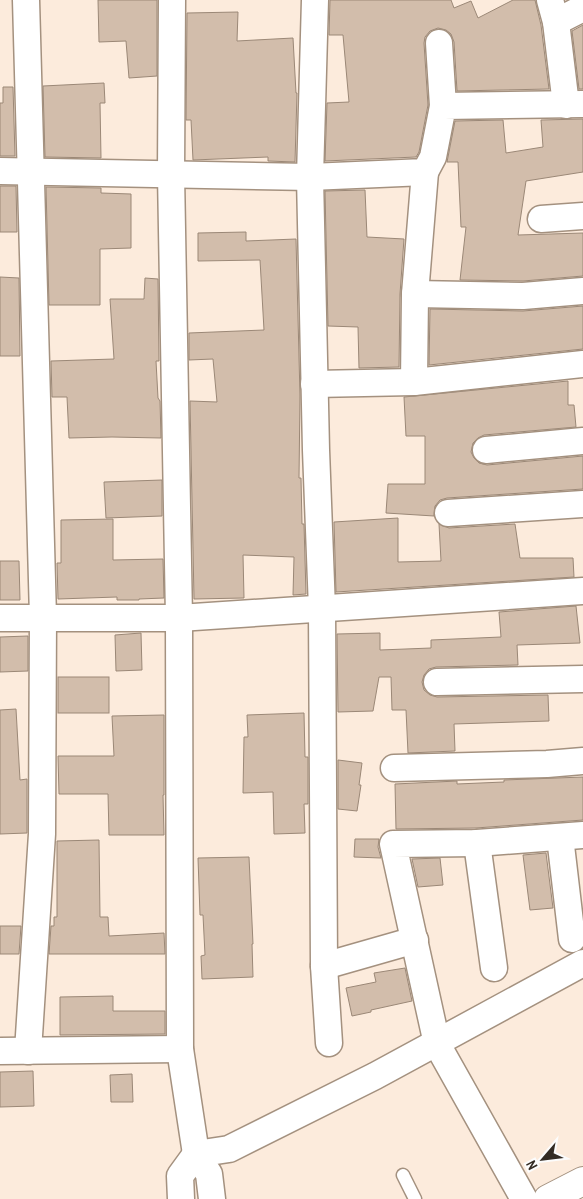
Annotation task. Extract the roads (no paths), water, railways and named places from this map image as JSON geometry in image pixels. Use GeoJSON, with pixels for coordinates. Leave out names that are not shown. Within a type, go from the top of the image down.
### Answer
{"type":"FeatureCollection","features":[{"type":"Feature","properties":{"kind":"main road"},"geometry":{"type":"LineString","coordinates":[[548,1199],[583,1181]]}},
{"type":"Feature","properties":{"kind":"street"},"geometry":{"type":"LineString","coordinates":[[26,0],[43,617],[42,834],[28,1050]]}},
{"type":"Feature","properties":{"kind":"street"},"geometry":{"type":"LineString","coordinates":[[172,0],[171,174],[180,618],[180,1049],[196,1154],[209,1174],[212,1199]]}},
{"type":"Feature","properties":{"kind":"street"},"geometry":{"type":"LineString","coordinates":[[315,0],[310,176],[314,384],[322,609],[324,966],[329,1043]]}},
{"type":"Feature","properties":{"kind":"street"},"geometry":{"type":"LineString","coordinates":[[443,106],[574,104],[553,11],[583,8]]}},
{"type":"Feature","properties":{"kind":"street"},"geometry":{"type":"LineString","coordinates":[[414,382],[415,294],[425,172],[433,157],[443,106],[439,43]]}},
{"type":"Feature","properties":{"kind":"street"},"geometry":{"type":"LineString","coordinates":[[0,171],[310,176],[425,172]]}},
{"type":"Feature","properties":{"kind":"street"},"geometry":{"type":"LineString","coordinates":[[541,219],[583,216]]}},
{"type":"Feature","properties":{"kind":"street"},"geometry":{"type":"LineString","coordinates":[[415,294],[523,296],[583,291]]}},
{"type":"Feature","properties":{"kind":"street"},"geometry":{"type":"LineString","coordinates":[[314,384],[414,382],[583,364]]}},
{"type":"Feature","properties":{"kind":"street"},"geometry":{"type":"LineString","coordinates":[[486,450],[583,442]]}},
{"type":"Feature","properties":{"kind":"street"},"geometry":{"type":"LineString","coordinates":[[448,513],[583,504]]}},
{"type":"Feature","properties":{"kind":"street"},"geometry":{"type":"LineString","coordinates":[[0,618],[180,618],[583,591]]}},
{"type":"Feature","properties":{"kind":"street"},"geometry":{"type":"LineString","coordinates":[[437,682],[583,679]]}},
{"type":"Feature","properties":{"kind":"street"},"geometry":{"type":"LineString","coordinates":[[394,768],[547,764],[583,761]]}},
{"type":"Feature","properties":{"kind":"street"},"geometry":{"type":"LineString","coordinates":[[524,1199],[437,1044],[393,844],[477,843],[571,836],[572,939]]}},
{"type":"Feature","properties":{"kind":"street"},"geometry":{"type":"LineString","coordinates":[[477,843],[494,968]]}},
{"type":"Feature","properties":{"kind":"street"},"geometry":{"type":"LineString","coordinates":[[324,966],[415,940]]}},
{"type":"Feature","properties":{"kind":"street"},"geometry":{"type":"LineString","coordinates":[[181,1199],[180,1176],[196,1154],[228,1149],[376,1076],[583,964]]}},
{"type":"Feature","properties":{"kind":"street"},"geometry":{"type":"LineString","coordinates":[[0,1051],[180,1049]]}},
{"type":"Feature","properties":{"kind":"lane"},"geometry":{"type":"LineString","coordinates":[[403,1175],[415,1199]]}}]}
